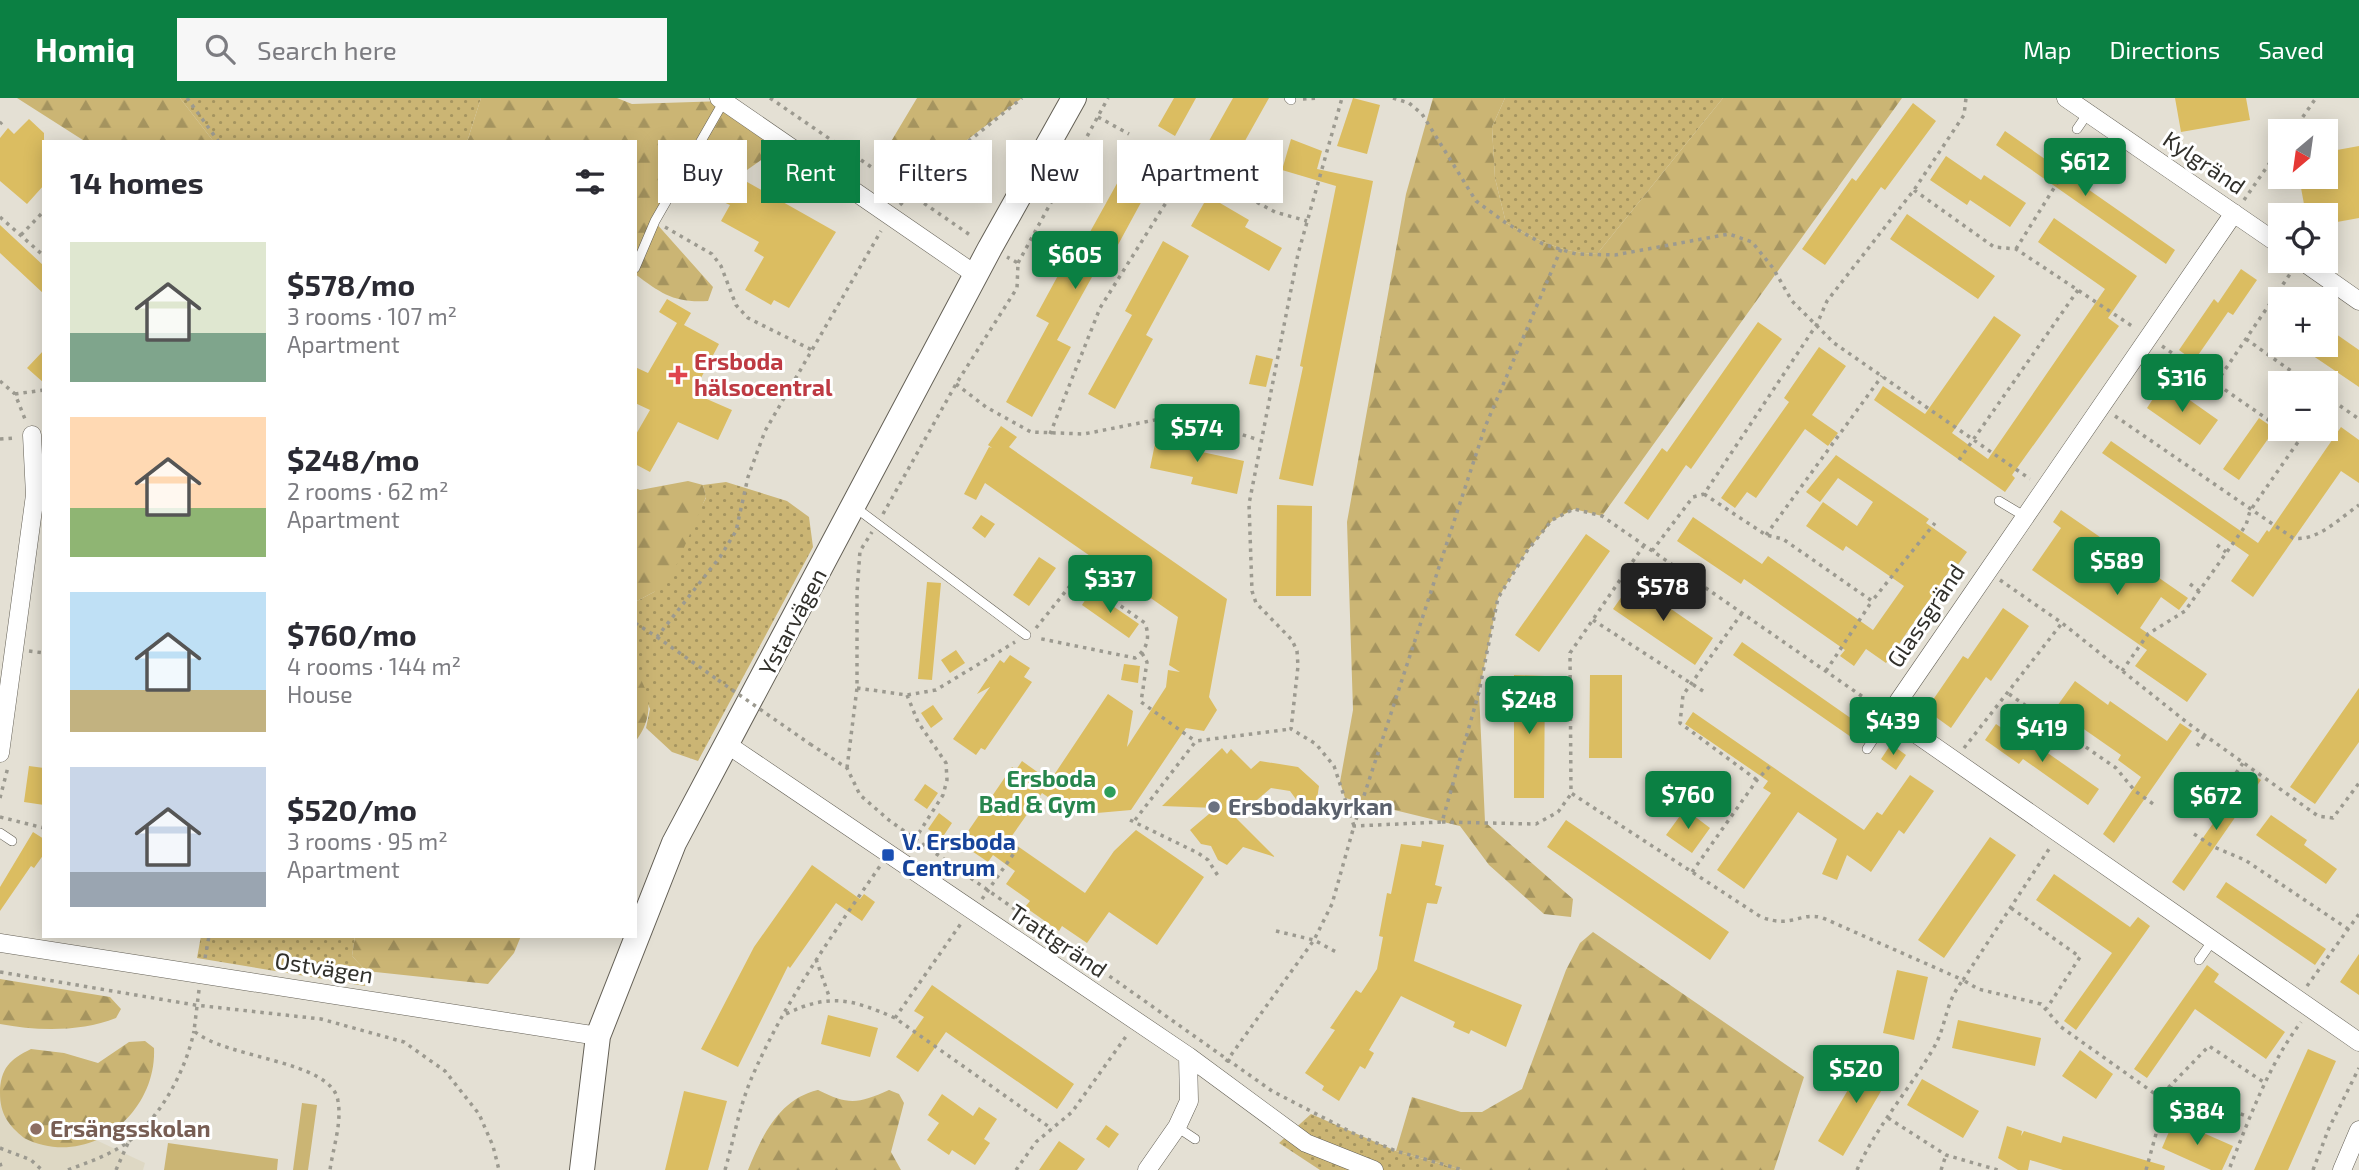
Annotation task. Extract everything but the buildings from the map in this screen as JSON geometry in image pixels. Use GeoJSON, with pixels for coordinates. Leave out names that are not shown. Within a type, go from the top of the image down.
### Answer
{"type":"FeatureCollection","features":[{"type":"Feature","properties":{"kind":"street","name":"Ystarvägen"},"geometry":{"type":"LineString","coordinates":[[637,937],[674,843],[728,746],[976,275],[1074,98]]}},
{"type":"Feature","properties":{"kind":"street","name":"Kylgränd"},"geometry":{"type":"LineString","coordinates":[[2066,98],[2268,237]]}},
{"type":"Feature","properties":{"kind":"street"},"geometry":{"type":"LineString","coordinates":[[722,99],[781,140]]}},
{"type":"Feature","properties":{"kind":"street"},"geometry":{"type":"LineString","coordinates":[[860,194],[976,275]]}},
{"type":"Feature","properties":{"kind":"street","name":"Glassgränd"},"geometry":{"type":"LineString","coordinates":[[1889,715],[2234,213]]}},
{"type":"Feature","properties":{"kind":"street"},"geometry":{"type":"LineString","coordinates":[[2309,273],[2359,301]]}},
{"type":"Feature","properties":{"kind":"street"},"geometry":{"type":"LineString","coordinates":[[0,753],[35,495],[32,435]]}},
{"type":"Feature","properties":{"kind":"street"},"geometry":{"type":"LineString","coordinates":[[1889,715],[2359,1042]]}},
{"type":"Feature","properties":{"kind":"street","name":"Trattgränd"},"geometry":{"type":"LineString","coordinates":[[728,746],[969,911],[1188,1056],[1306,1143],[1374,1170]]}},
{"type":"Feature","properties":{"kind":"street","name":"Ystarvägen"},"geometry":{"type":"LineString","coordinates":[[582,1170],[598,1036],[637,938]]}},
{"type":"Feature","properties":{"kind":"street","name":"Ostvägen"},"geometry":{"type":"LineString","coordinates":[[0,943],[598,1036]]}},
{"type":"Feature","properties":{"kind":"street"},"geometry":{"type":"LineString","coordinates":[[1154,1167],[1189,1101],[1188,1056]]}},
{"type":"Feature","properties":{"kind":"street"},"geometry":{"type":"LineString","coordinates":[[2342,1170],[2359,1130]]}},
{"type":"Feature","properties":{"kind":"lane"},"geometry":{"type":"LineString","coordinates":[[637,263],[655,221],[722,99]]}},
{"type":"Feature","properties":{"kind":"lane"},"geometry":{"type":"LineString","coordinates":[[2077,129],[2088,113]]}},
{"type":"Feature","properties":{"kind":"lane"},"geometry":{"type":"LineString","coordinates":[[1999,501],[2024,516]]}},
{"type":"Feature","properties":{"kind":"lane"},"geometry":{"type":"LineString","coordinates":[[854,507],[1026,635]]}},
{"type":"Feature","properties":{"kind":"lane"},"geometry":{"type":"LineString","coordinates":[[1867,749],[1889,715]]}},
{"type":"Feature","properties":{"kind":"lane"},"geometry":{"type":"LineString","coordinates":[[0,832],[12,841]]}},
{"type":"Feature","properties":{"kind":"lane"},"geometry":{"type":"LineString","coordinates":[[2199,960],[2213,940]]}},
{"type":"Feature","properties":{"kind":"lane"},"geometry":{"type":"LineString","coordinates":[[1177,1126],[1195,1139]]}},
{"type":"Feature","properties":{"kind":"path"},"geometry":{"type":"LineString","coordinates":[[187,98],[218,140]]}},
{"type":"Feature","properties":{"kind":"path"},"geometry":{"type":"LineString","coordinates":[[657,636],[720,557],[736,531],[755,453],[891,215],[938,166],[1022,98]]}},
{"type":"Feature","properties":{"kind":"path"},"geometry":{"type":"LineString","coordinates":[[1018,263],[1108,98]]}},
{"type":"Feature","properties":{"kind":"path"},"geometry":{"type":"LineString","coordinates":[[1291,729],[1298,666],[1297,651],[1292,640],[1256,603],[1249,567],[1249,504],[1259,440],[1307,221],[1342,98]]}},
{"type":"Feature","properties":{"kind":"path"},"geometry":{"type":"LineString","coordinates":[[1393,98],[1409,103],[1422,114],[1475,201],[1543,244],[1576,254],[1615,255],[1729,234],[1752,242],[1773,268],[1792,301],[1834,343],[2043,488]]}},
{"type":"Feature","properties":{"kind":"path"},"geometry":{"type":"LineString","coordinates":[[1652,551],[1693,497],[1704,494],[1817,324],[1827,301],[1913,190],[1964,115],[1966,98]]}},
{"type":"Feature","properties":{"kind":"path"},"geometry":{"type":"LineString","coordinates":[[2301,119],[2316,98]]}},
{"type":"Feature","properties":{"kind":"path"},"geometry":{"type":"LineString","coordinates":[[1098,117],[1129,134]]}},
{"type":"Feature","properties":{"kind":"path"},"geometry":{"type":"LineString","coordinates":[[2234,213],[2268,165]]}},
{"type":"Feature","properties":{"kind":"path"},"geometry":{"type":"LineString","coordinates":[[2016,248],[2064,172]]}},
{"type":"Feature","properties":{"kind":"path"},"geometry":{"type":"LineString","coordinates":[[1913,190],[1994,247],[2016,248],[2268,419]]}},
{"type":"Feature","properties":{"kind":"path"},"geometry":{"type":"LineString","coordinates":[[1050,434],[1100,309],[1166,203]]}},
{"type":"Feature","properties":{"kind":"path"},"geometry":{"type":"LineString","coordinates":[[1258,203],[1275,212],[1307,221]]}},
{"type":"Feature","properties":{"kind":"path"},"geometry":{"type":"LineString","coordinates":[[21,235],[42,213]]}},
{"type":"Feature","properties":{"kind":"path"},"geometry":{"type":"LineString","coordinates":[[0,217],[42,254]]}},
{"type":"Feature","properties":{"kind":"path"},"geometry":{"type":"LineString","coordinates":[[655,221],[712,254],[721,266],[736,305],[748,318],[812,350]]}},
{"type":"Feature","properties":{"kind":"path"},"geometry":{"type":"LineString","coordinates":[[1228,1058],[1314,940],[1332,904],[1354,826],[1485,427],[1561,249]]}},
{"type":"Feature","properties":{"kind":"path"},"geometry":{"type":"LineString","coordinates":[[2216,383],[2292,273]]}},
{"type":"Feature","properties":{"kind":"path"},"geometry":{"type":"LineString","coordinates":[[1959,460],[2078,290]]}},
{"type":"Feature","properties":{"kind":"path"},"geometry":{"type":"LineString","coordinates":[[2246,339],[2291,371]]}},
{"type":"Feature","properties":{"kind":"path"},"geometry":{"type":"LineString","coordinates":[[1766,536],[1882,376]]}},
{"type":"Feature","properties":{"kind":"path"},"geometry":{"type":"LineString","coordinates":[[0,381],[15,394],[32,435]]}},
{"type":"Feature","properties":{"kind":"path"},"geometry":{"type":"LineString","coordinates":[[956,384],[1016,426],[1031,432],[1084,434],[1180,415],[1259,440]]}},
{"type":"Feature","properties":{"kind":"path"},"geometry":{"type":"LineString","coordinates":[[15,394],[42,390]]}},
{"type":"Feature","properties":{"kind":"path"},"geometry":{"type":"LineString","coordinates":[[2100,406],[2250,511],[2281,531],[2304,540],[2315,536],[2359,505]]}},
{"type":"Feature","properties":{"kind":"path"},"geometry":{"type":"LineString","coordinates":[[2338,406],[2359,419]]}},
{"type":"Feature","properties":{"kind":"path"},"geometry":{"type":"LineString","coordinates":[[2122,671],[2148,634],[2185,611],[2246,525],[2250,511],[2298,441]]}},
{"type":"Feature","properties":{"kind":"path"},"geometry":{"type":"LineString","coordinates":[[1704,494],[1766,536],[1783,539],[1872,601]]}},
{"type":"Feature","properties":{"kind":"path"},"geometry":{"type":"LineString","coordinates":[[1442,822],[1479,692],[1498,598],[1527,551],[1552,520],[1574,509],[1602,516],[1889,715]]}},
{"type":"Feature","properties":{"kind":"path"},"geometry":{"type":"LineString","coordinates":[[1826,671],[1872,601],[1935,523]]}},
{"type":"Feature","properties":{"kind":"path"},"geometry":{"type":"LineString","coordinates":[[1354,826],[1442,822],[1536,824],[1558,813],[1571,793],[1570,653],[1644,545]]}},
{"type":"Feature","properties":{"kind":"path"},"geometry":{"type":"LineString","coordinates":[[2217,545],[2227,552]]}},
{"type":"Feature","properties":{"kind":"path"},"geometry":{"type":"LineString","coordinates":[[1986,571],[2062,623],[2205,735],[2327,819],[2338,814],[2359,784]]}},
{"type":"Feature","properties":{"kind":"path"},"geometry":{"type":"LineString","coordinates":[[2190,584],[2199,591]]}},
{"type":"Feature","properties":{"kind":"path"},"geometry":{"type":"LineString","coordinates":[[1742,613],[1683,695],[1680,723],[1683,729],[1757,780]]}},
{"type":"Feature","properties":{"kind":"path"},"geometry":{"type":"LineString","coordinates":[[1592,620],[1706,693]]}},
{"type":"Feature","properties":{"kind":"path"},"geometry":{"type":"LineString","coordinates":[[1955,761],[1994,707],[2009,694],[2062,623]]}},
{"type":"Feature","properties":{"kind":"path"},"geometry":{"type":"LineString","coordinates":[[637,624],[847,768],[851,781],[867,802],[927,848],[1311,1114],[1396,1151],[1463,1170]]}},
{"type":"Feature","properties":{"kind":"path"},"geometry":{"type":"LineString","coordinates":[[1142,653],[1147,662],[1141,702],[1196,741],[1291,729],[1316,744],[1335,766],[1354,826]]}},
{"type":"Feature","properties":{"kind":"path"},"geometry":{"type":"LineString","coordinates":[[2009,694],[2116,768],[2135,791],[2156,806]]}},
{"type":"Feature","properties":{"kind":"path"},"geometry":{"type":"LineString","coordinates":[[907,695],[918,722],[946,763],[947,780],[943,795],[915,839]]}},
{"type":"Feature","properties":{"kind":"path"},"geometry":{"type":"LineString","coordinates":[[2197,746],[2205,735]]}},
{"type":"Feature","properties":{"kind":"path"},"geometry":{"type":"LineString","coordinates":[[1196,741],[1132,820],[1208,860],[1220,879]]}},
{"type":"Feature","properties":{"kind":"path"},"geometry":{"type":"LineString","coordinates":[[2236,773],[2244,763]]}},
{"type":"Feature","properties":{"kind":"path"},"geometry":{"type":"LineString","coordinates":[[1692,872],[1757,780],[1771,765]]}},
{"type":"Feature","properties":{"kind":"path"},"geometry":{"type":"LineString","coordinates":[[1571,793],[1761,917],[1785,923],[1813,915],[1824,918],[1978,989],[2046,1008],[2062,1027],[2165,1101]]}},
{"type":"Feature","properties":{"kind":"path"},"geometry":{"type":"LineString","coordinates":[[0,817],[42,828]]}},
{"type":"Feature","properties":{"kind":"path"},"geometry":{"type":"LineString","coordinates":[[1857,1170],[1938,1041],[1951,996],[2059,833]]}},
{"type":"Feature","properties":{"kind":"path"},"geometry":{"type":"LineString","coordinates":[[2194,834],[2214,847],[2245,860],[2348,929]]}},
{"type":"Feature","properties":{"kind":"path"},"geometry":{"type":"LineString","coordinates":[[988,890],[1019,846]]}},
{"type":"Feature","properties":{"kind":"path"},"geometry":{"type":"LineString","coordinates":[[921,857],[927,848]]}},
{"type":"Feature","properties":{"kind":"path"},"geometry":{"type":"LineString","coordinates":[[731,1170],[726,1168],[751,1079],[816,959],[888,855]]}},
{"type":"Feature","properties":{"kind":"path"},"geometry":{"type":"LineString","coordinates":[[2011,908],[2080,957],[2046,1008]]}},
{"type":"Feature","properties":{"kind":"path"},"geometry":{"type":"LineString","coordinates":[[895,1018],[969,911]]}},
{"type":"Feature","properties":{"kind":"path"},"geometry":{"type":"LineString","coordinates":[[2230,1167],[2264,1083],[2305,1004],[2359,914]]}},
{"type":"Feature","properties":{"kind":"path"},"geometry":{"type":"LineString","coordinates":[[1276,931],[1314,940],[1338,953]]}},
{"type":"Feature","properties":{"kind":"path"},"geometry":{"type":"LineString","coordinates":[[816,959],[831,999]]}},
{"type":"Feature","properties":{"kind":"path"},"geometry":{"type":"LineString","coordinates":[[0,972],[195,1005],[321,1019],[404,1042],[445,1072],[479,1114],[494,1146],[499,1170]]}},
{"type":"Feature","properties":{"kind":"path"},"geometry":{"type":"LineString","coordinates":[[784,1014],[807,1003],[831,999],[871,1007],[895,1018],[1052,1129]]}},
{"type":"Feature","properties":{"kind":"path"},"geometry":{"type":"LineString","coordinates":[[68,1170],[128,1142],[145,1126],[182,1070],[194,1031],[195,1005]]}},
{"type":"Feature","properties":{"kind":"path"},"geometry":{"type":"LineString","coordinates":[[1016,1170],[1036,1142],[1072,1112],[1136,1021]]}},
{"type":"Feature","properties":{"kind":"path"},"geometry":{"type":"LineString","coordinates":[[194,1031],[208,1042],[284,1063],[317,1075],[330,1085],[338,1098],[339,1113],[330,1170]]}},
{"type":"Feature","properties":{"kind":"path"},"geometry":{"type":"LineString","coordinates":[[2146,1170],[2169,1087],[2209,1046],[2264,1083]]}},
{"type":"Feature","properties":{"kind":"path"},"geometry":{"type":"LineString","coordinates":[[2313,1170],[2329,1128],[2359,1068]]}},
{"type":"Feature","properties":{"kind":"path"},"geometry":{"type":"LineString","coordinates":[[2169,1087],[2249,1117]]}},
{"type":"Feature","properties":{"kind":"path"},"geometry":{"type":"LineString","coordinates":[[1888,1118],[1946,1155],[1998,1170]]}},
{"type":"Feature","properties":{"kind":"path"},"geometry":{"type":"LineString","coordinates":[[116,1170],[128,1142]]}},
{"type":"Feature","properties":{"kind":"path"},"geometry":{"type":"LineString","coordinates":[[0,1148],[31,1160],[42,1170]]}},
{"type":"Feature","properties":{"kind":"path"},"geometry":{"type":"LineString","coordinates":[[1941,1170],[1946,1155]]}},
{"type":"Feature","properties":{"kind":"path"},"geometry":{"type":"LineString","coordinates":[[0,1163],[2,1170]]}},
{"type":"Feature","properties":{"kind":"shaded area","name":"Ersängsskolan"},"geometry":{"type":"Polygon","coordinates":[[[0,1095],[145,1163],[143,1170],[0,1170],[0,1095]]]}},
{"type":"Feature","properties":{"kind":"green space"},"geometry":{"type":"Polygon","coordinates":[[[17,98],[180,98],[212,140],[83,140],[17,98]]]}},
{"type":"Feature","properties":{"kind":"green space"},"geometry":{"type":"Polygon","coordinates":[[[180,98],[481,98],[468,140],[212,140],[180,98]]]}},
{"type":"Feature","properties":{"kind":"green space"},"geometry":{"type":"Polygon","coordinates":[[[481,98],[617,98],[632,104],[724,101],[775,136],[773,140],[761,140],[761,160],[747,170],[747,140],[658,140],[658,203],[666,203],[655,222],[713,287],[708,301],[677,299],[637,275],[637,140],[468,140],[481,98]]]}},
{"type":"Feature","properties":{"kind":"green space"},"geometry":{"type":"Polygon","coordinates":[[[917,98],[1022,98],[967,140],[892,140],[917,98]]]}},
{"type":"Feature","properties":{"kind":"green space"},"geometry":{"type":"Polygon","coordinates":[[[1433,98],[1505,98],[1492,127],[1495,178],[1506,223],[1550,244],[1572,251],[1597,254],[1723,98],[1902,98],[1602,516],[1574,509],[1552,521],[1527,551],[1498,598],[1479,692],[1485,822],[1573,899],[1571,917],[1544,914],[1489,865],[1460,826],[1345,798],[1340,782],[1353,710],[1347,522],[1406,194],[1433,98]]]}},
{"type":"Feature","properties":{"kind":"green space"},"geometry":{"type":"Polygon","coordinates":[[[1505,98],[1723,98],[1597,254],[1572,251],[1550,244],[1506,223],[1495,178],[1492,127],[1505,98]]]}},
{"type":"Feature","properties":{"kind":"green space"},"geometry":{"type":"Polygon","coordinates":[[[688,481],[703,485],[706,497],[673,573],[654,592],[637,601],[637,489],[688,481]]]}},
{"type":"Feature","properties":{"kind":"green space"},"geometry":{"type":"Polygon","coordinates":[[[726,482],[787,501],[809,517],[813,547],[698,761],[672,752],[646,728],[650,709],[637,677],[637,601],[654,592],[706,498],[703,485],[726,482]]]}},
{"type":"Feature","properties":{"kind":"green space"},"geometry":{"type":"Polygon","coordinates":[[[637,675],[648,698],[647,716],[637,739],[637,675]]]}},
{"type":"Feature","properties":{"kind":"green space"},"geometry":{"type":"Polygon","coordinates":[[[1593,932],[1804,1077],[1774,1170],[1462,1170],[1396,1151],[1412,1097],[1461,1112],[1482,1112],[1522,1089],[1566,970],[1580,943],[1593,932]]]}},
{"type":"Feature","properties":{"kind":"green space"},"geometry":{"type":"Polygon","coordinates":[[[201,938],[355,938],[352,956],[366,971],[365,986],[197,958],[201,938]]]}},
{"type":"Feature","properties":{"kind":"green space"},"geometry":{"type":"Polygon","coordinates":[[[355,938],[520,938],[514,953],[488,984],[366,971],[352,956],[355,938]]]}},
{"type":"Feature","properties":{"kind":"green space"},"geometry":{"type":"Polygon","coordinates":[[[0,979],[110,997],[121,1009],[116,1018],[74,1028],[44,1029],[0,1024],[0,979]]]}},
{"type":"Feature","properties":{"kind":"green space"},"geometry":{"type":"Polygon","coordinates":[[[145,1041],[154,1048],[152,1072],[144,1094],[131,1114],[114,1130],[94,1141],[72,1147],[48,1146],[24,1138],[6,1119],[0,1100],[4,1071],[12,1061],[31,1049],[64,1053],[98,1063],[129,1042],[145,1041]]]}},
{"type":"Feature","properties":{"kind":"green space"},"geometry":{"type":"Polygon","coordinates":[[[818,1090],[853,1101],[889,1090],[899,1094],[904,1103],[891,1152],[901,1170],[748,1170],[759,1144],[782,1110],[804,1095],[818,1090]]]}},
{"type":"Feature","properties":{"kind":"green space"},"geometry":{"type":"Polygon","coordinates":[[[302,1103],[317,1105],[308,1170],[293,1170],[302,1103]]]}},
{"type":"Feature","properties":{"kind":"green space"},"geometry":{"type":"Polygon","coordinates":[[[1311,1114],[1396,1151],[1462,1170],[1320,1170],[1279,1143],[1311,1114]]]}},
{"type":"Feature","properties":{"kind":"green space"},"geometry":{"type":"Polygon","coordinates":[[[168,1143],[278,1159],[277,1170],[164,1170],[168,1143]]]}},
{"type":"Feature","properties":{"kind":"place","name":"Ersboda hälsocentral"},"geometry":{"type":"Point","coordinates":[678,375]}},
{"type":"Feature","properties":{"kind":"place","name":"Ersboda Bad & Gym"},"geometry":{"type":"Point","coordinates":[1110,792]}},
{"type":"Feature","properties":{"kind":"place","name":"Ersbodakyrkan"},"geometry":{"type":"Point","coordinates":[1214,807]}},
{"type":"Feature","properties":{"kind":"place","name":"V. Ersboda Centrum"},"geometry":{"type":"Point","coordinates":[888,855]}},
{"type":"Feature","properties":{"kind":"place","name":"Ersängsskolan"},"geometry":{"type":"Point","coordinates":[36,1129]}}]}
